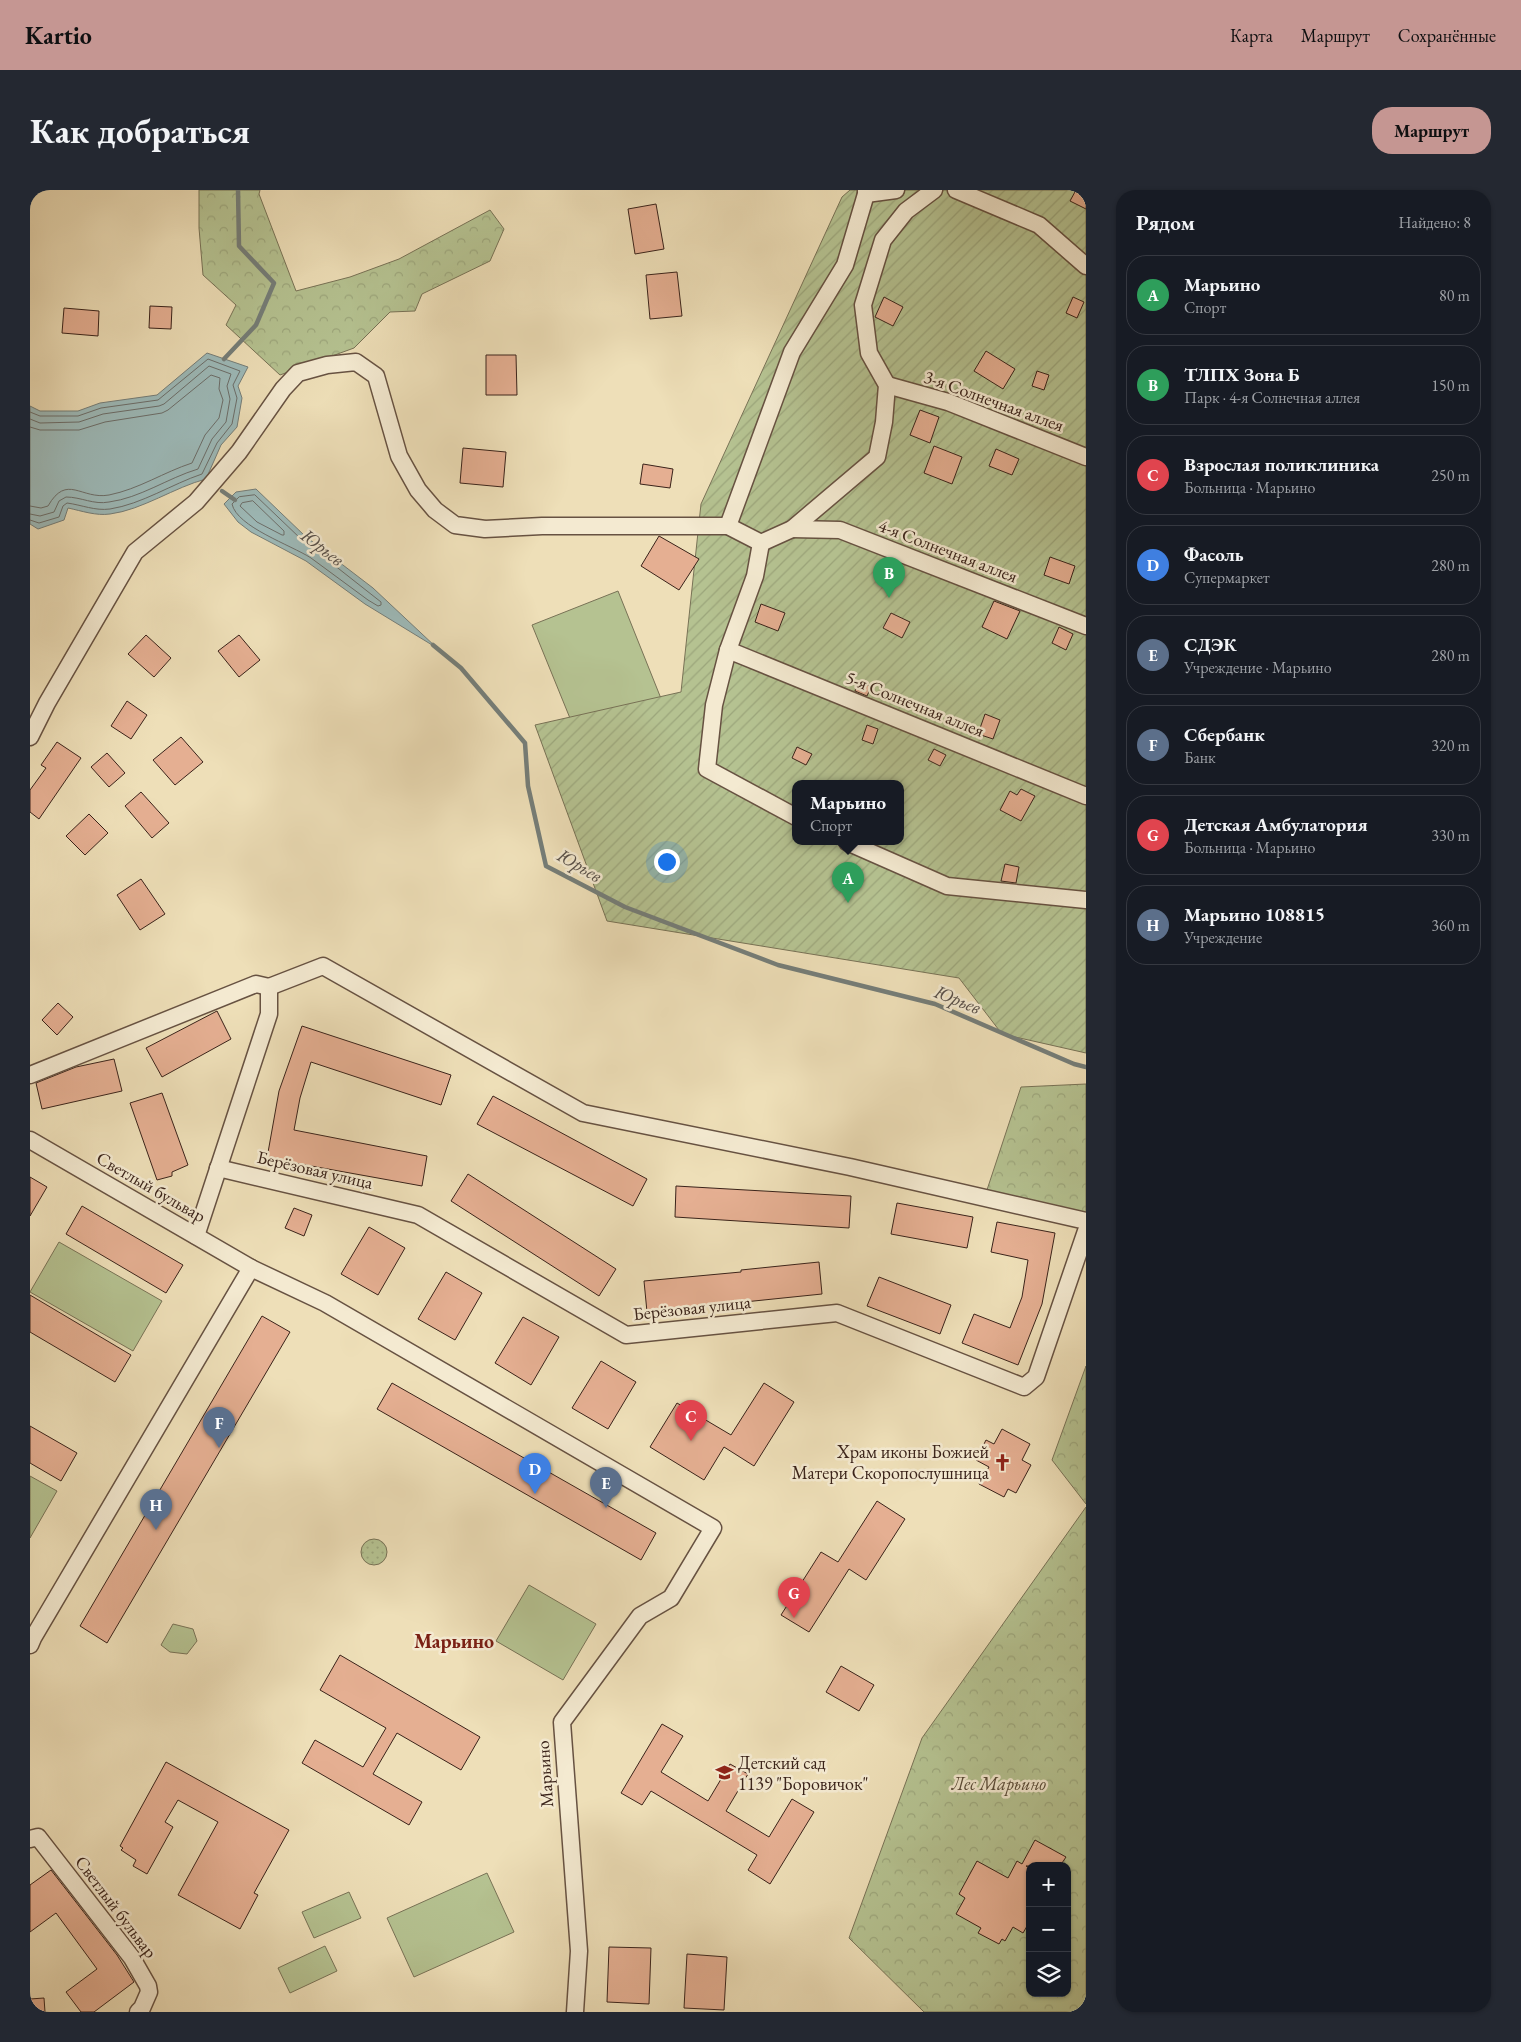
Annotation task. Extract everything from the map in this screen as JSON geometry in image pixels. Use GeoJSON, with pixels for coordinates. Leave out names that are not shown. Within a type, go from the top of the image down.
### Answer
{"type":"FeatureCollection","features":[{"type":"Feature","properties":{"kind":"street"},"geometry":{"type":"LineString","coordinates":[[728,526],[792,352],[845,265],[866,192],[896,190]]}},
{"type":"Feature","properties":{"kind":"street"},"geometry":{"type":"LineString","coordinates":[[761,544],[792,529],[877,457],[884,422],[887,385],[869,352],[863,305],[883,240],[906,211],[934,190]]}},
{"type":"Feature","properties":{"kind":"street"},"geometry":{"type":"LineString","coordinates":[[956,190],[1039,225],[1086,266]]}},
{"type":"Feature","properties":{"kind":"street"},"geometry":{"type":"LineString","coordinates":[[30,737],[47,703],[135,552],[196,502],[239,452],[283,389],[298,373],[328,365],[356,362],[376,376],[399,456],[418,490],[434,510],[455,525],[485,529],[542,526],[728,526],[761,544]]}},
{"type":"Feature","properties":{"kind":"street","name":"3-я Солнечная аллея"},"geometry":{"type":"LineString","coordinates":[[887,385],[948,402],[1086,457]]}},
{"type":"Feature","properties":{"kind":"street","name":"4-я Солнечная аллея"},"geometry":{"type":"LineString","coordinates":[[792,529],[840,530],[1086,626]]}},
{"type":"Feature","properties":{"kind":"street"},"geometry":{"type":"LineString","coordinates":[[761,544],[755,576],[728,650],[714,705],[707,769],[792,814]]}},
{"type":"Feature","properties":{"kind":"street","name":"5-я Солнечная аллея"},"geometry":{"type":"LineString","coordinates":[[728,650],[1086,796]]}},
{"type":"Feature","properties":{"kind":"street"},"geometry":{"type":"LineString","coordinates":[[854,845],[947,886],[1086,900]]}},
{"type":"Feature","properties":{"kind":"street"},"geometry":{"type":"LineString","coordinates":[[30,1075],[256,984],[269,987],[323,966],[583,1113],[850,1167],[1086,1221]]}},
{"type":"Feature","properties":{"kind":"street"},"geometry":{"type":"LineString","coordinates":[[196,1236],[269,1014],[269,987]]}},
{"type":"Feature","properties":{"kind":"street","name":"Светлый бульвар"},"geometry":{"type":"LineString","coordinates":[[30,1140],[251,1268],[326,1303],[713,1528]]}},
{"type":"Feature","properties":{"kind":"street","name":"Берёзовая улица"},"geometry":{"type":"LineString","coordinates":[[218,1168],[418,1214],[626,1336],[836,1313],[1024,1387],[1036,1377],[1086,1231]]}},
{"type":"Feature","properties":{"kind":"street"},"geometry":{"type":"LineString","coordinates":[[31,1640],[251,1268]]}},
{"type":"Feature","properties":{"kind":"street","name":"Марьино"},"geometry":{"type":"LineString","coordinates":[[575,2012],[579,1951],[562,1722],[640,1616],[671,1598],[713,1528]]}},
{"type":"Feature","properties":{"kind":"street","name":"Светлый бульвар"},"geometry":{"type":"LineString","coordinates":[[30,1839],[38,1837],[132,1958],[148,1986],[149,1992],[142,2008],[138,2012]]}},
{"type":"Feature","properties":{"kind":"green space"},"geometry":{"type":"Polygon","coordinates":[[[199,190],[260,190],[259,194],[296,291],[350,277],[399,259],[490,210],[504,229],[490,261],[422,294],[415,311],[390,312],[354,348],[280,375],[226,325],[236,305],[203,275],[199,228],[199,190]]]}},
{"type":"Feature","properties":{"kind":"green space"},"geometry":{"type":"Polygon","coordinates":[[[850,190],[1086,190],[1086,1053],[1002,1034],[959,978],[607,921],[535,725],[681,692],[701,504],[842,197],[850,190]]]}},
{"type":"Feature","properties":{"kind":"green space"},"geometry":{"type":"Polygon","coordinates":[[[618,591],[670,721],[585,755],[532,625],[618,591]]]}},
{"type":"Feature","properties":{"kind":"green space"},"geometry":{"type":"Polygon","coordinates":[[[1086,1084],[1086,1227],[983,1202],[1021,1087],[1086,1084]]]}},
{"type":"Feature","properties":{"kind":"green space"},"geometry":{"type":"Polygon","coordinates":[[[59,1242],[162,1301],[133,1351],[30,1292],[59,1242]]]}},
{"type":"Feature","properties":{"kind":"green space"},"geometry":{"type":"Polygon","coordinates":[[[1086,1366],[1086,1504],[1052,1460],[1086,1366]]]}},
{"type":"Feature","properties":{"kind":"green space"},"geometry":{"type":"Polygon","coordinates":[[[30,1476],[57,1491],[30,1538],[30,1476]]]}},
{"type":"Feature","properties":{"kind":"green space","name":"Лес Марьино"},"geometry":{"type":"Polygon","coordinates":[[[1086,1507],[1086,2012],[924,2012],[849,1938],[922,1738],[1086,1507]]]}},
{"type":"Feature","properties":{"kind":"green space"},"geometry":{"type":"Polygon","coordinates":[[[374,1539],[383,1543],[387,1552],[383,1561],[374,1565],[365,1561],[361,1552],[365,1543],[374,1539]]]}},
{"type":"Feature","properties":{"kind":"green space"},"geometry":{"type":"Polygon","coordinates":[[[529,1585],[596,1624],[563,1680],[496,1641],[529,1585]]]}},
{"type":"Feature","properties":{"kind":"green space"},"geometry":{"type":"Polygon","coordinates":[[[173,1624],[193,1629],[197,1641],[187,1654],[170,1652],[161,1645],[173,1624]]]}},
{"type":"Feature","properties":{"kind":"green space"},"geometry":{"type":"Polygon","coordinates":[[[487,1873],[514,1932],[414,1977],[387,1918],[487,1873]]]}},
{"type":"Feature","properties":{"kind":"green space"},"geometry":{"type":"Polygon","coordinates":[[[349,1892],[361,1918],[314,1938],[302,1912],[349,1892]]]}},
{"type":"Feature","properties":{"kind":"green space"},"geometry":{"type":"Polygon","coordinates":[[[325,1946],[337,1971],[290,1993],[278,1968],[325,1946]]]}},
{"type":"Feature","properties":{"kind":"water"},"geometry":{"type":"Polygon","coordinates":[[[207,353],[248,367],[238,386],[242,398],[237,427],[221,445],[206,479],[122,512],[100,514],[68,508],[64,520],[38,529],[30,524],[30,406],[40,411],[78,411],[100,403],[157,395],[207,353]]]}},
{"type":"Feature","properties":{"kind":"water"},"geometry":{"type":"Polygon","coordinates":[[[256,489],[305,536],[373,588],[437,648],[365,604],[306,561],[251,532],[238,522],[224,504],[236,492],[256,489]]]}},
{"type":"Feature","properties":{"kind":"building"},"geometry":{"type":"Polygon","coordinates":[[[1076,190],[1086,190],[1086,209],[1070,201],[1076,190]]]}},
{"type":"Feature","properties":{"kind":"building"},"geometry":{"type":"Polygon","coordinates":[[[656,204],[664,249],[635,254],[628,209],[656,204]]]}},
{"type":"Feature","properties":{"kind":"building"},"geometry":{"type":"Polygon","coordinates":[[[677,272],[682,316],[650,319],[646,275],[677,272]]]}},
{"type":"Feature","properties":{"kind":"building"},"geometry":{"type":"Polygon","coordinates":[[[884,297],[903,307],[893,326],[875,317],[884,297]]]}},
{"type":"Feature","properties":{"kind":"building"},"geometry":{"type":"Polygon","coordinates":[[[1073,297],[1084,302],[1077,318],[1066,313],[1073,297]]]}},
{"type":"Feature","properties":{"kind":"building"},"geometry":{"type":"Polygon","coordinates":[[[150,306],[172,307],[171,329],[149,328],[150,306]]]}},
{"type":"Feature","properties":{"kind":"building"},"geometry":{"type":"Polygon","coordinates":[[[64,308],[99,311],[98,336],[62,333],[64,308]]]}},
{"type":"Feature","properties":{"kind":"building"},"geometry":{"type":"Polygon","coordinates":[[[986,351],[1015,369],[1003,389],[974,371],[986,351]]]}},
{"type":"Feature","properties":{"kind":"building"},"geometry":{"type":"Polygon","coordinates":[[[486,355],[516,355],[517,395],[486,395],[486,355]]]}},
{"type":"Feature","properties":{"kind":"building"},"geometry":{"type":"Polygon","coordinates":[[[1037,371],[1049,375],[1044,390],[1032,386],[1037,371]]]}},
{"type":"Feature","properties":{"kind":"building"},"geometry":{"type":"Polygon","coordinates":[[[920,410],[939,417],[930,443],[910,435],[920,410]]]}},
{"type":"Feature","properties":{"kind":"building"},"geometry":{"type":"Polygon","coordinates":[[[934,446],[962,457],[952,484],[924,473],[934,446]]]}},
{"type":"Feature","properties":{"kind":"building"},"geometry":{"type":"Polygon","coordinates":[[[463,448],[506,452],[503,487],[460,483],[463,448]]]}},
{"type":"Feature","properties":{"kind":"building"},"geometry":{"type":"Polygon","coordinates":[[[996,449],[1019,459],[1012,475],[989,466],[996,449]]]}},
{"type":"Feature","properties":{"kind":"building"},"geometry":{"type":"Polygon","coordinates":[[[643,464],[673,469],[670,488],[640,484],[643,464]]]}},
{"type":"Feature","properties":{"kind":"building"},"geometry":{"type":"Polygon","coordinates":[[[659,536],[699,559],[679,590],[641,566],[659,536]]]}},
{"type":"Feature","properties":{"kind":"building"},"geometry":{"type":"Polygon","coordinates":[[[1050,557],[1075,566],[1069,584],[1044,575],[1050,557]]]}},
{"type":"Feature","properties":{"kind":"building"},"geometry":{"type":"Polygon","coordinates":[[[994,601],[1020,611],[1007,639],[982,627],[994,601]]]}},
{"type":"Feature","properties":{"kind":"building"},"geometry":{"type":"Polygon","coordinates":[[[761,604],[785,613],[778,631],[755,622],[761,604]]]}},
{"type":"Feature","properties":{"kind":"building"},"geometry":{"type":"Polygon","coordinates":[[[891,613],[910,622],[902,638],[883,628],[891,613]]]}},
{"type":"Feature","properties":{"kind":"building"},"geometry":{"type":"Polygon","coordinates":[[[1059,627],[1073,634],[1066,650],[1052,643],[1059,627]]]}},
{"type":"Feature","properties":{"kind":"building"},"geometry":{"type":"Polygon","coordinates":[[[146,635],[171,658],[154,677],[128,654],[146,635]]]}},
{"type":"Feature","properties":{"kind":"building"},"geometry":{"type":"Polygon","coordinates":[[[239,635],[260,660],[239,677],[218,651],[239,635]]]}},
{"type":"Feature","properties":{"kind":"building"},"geometry":{"type":"Polygon","coordinates":[[[859,681],[871,687],[867,696],[855,691],[859,681]]]}},
{"type":"Feature","properties":{"kind":"building"},"geometry":{"type":"Polygon","coordinates":[[[127,701],[147,715],[131,739],[111,726],[127,701]]]}},
{"type":"Feature","properties":{"kind":"building"},"geometry":{"type":"Polygon","coordinates":[[[985,714],[1000,720],[993,739],[978,734],[985,714]]]}},
{"type":"Feature","properties":{"kind":"building"},"geometry":{"type":"Polygon","coordinates":[[[867,725],[878,729],[873,744],[862,740],[867,725]]]}},
{"type":"Feature","properties":{"kind":"building"},"geometry":{"type":"Polygon","coordinates":[[[181,737],[203,762],[175,785],[153,760],[181,737]]]}},
{"type":"Feature","properties":{"kind":"building"},"geometry":{"type":"Polygon","coordinates":[[[57,742],[81,758],[39,819],[30,812],[30,790],[46,768],[41,765],[57,742]]]}},
{"type":"Feature","properties":{"kind":"building"},"geometry":{"type":"Polygon","coordinates":[[[797,747],[812,754],[806,765],[792,758],[797,747]]]}},
{"type":"Feature","properties":{"kind":"building"},"geometry":{"type":"Polygon","coordinates":[[[934,749],[946,755],[940,766],[928,760],[934,749]]]}},
{"type":"Feature","properties":{"kind":"building"},"geometry":{"type":"Polygon","coordinates":[[[107,753],[125,773],[109,787],[91,767],[107,753]]]}},
{"type":"Feature","properties":{"kind":"building"},"geometry":{"type":"Polygon","coordinates":[[[1021,789],[1035,796],[1021,821],[1000,810],[1010,791],[1017,795],[1021,789]]]}},
{"type":"Feature","properties":{"kind":"building"},"geometry":{"type":"Polygon","coordinates":[[[141,792],[169,823],[152,838],[125,806],[141,792]]]}},
{"type":"Feature","properties":{"kind":"building"},"geometry":{"type":"Polygon","coordinates":[[[89,814],[108,833],[85,855],[66,836],[89,814]]]}},
{"type":"Feature","properties":{"kind":"building"},"geometry":{"type":"Polygon","coordinates":[[[1005,864],[1019,867],[1016,883],[1001,881],[1005,864]]]}},
{"type":"Feature","properties":{"kind":"building"},"geometry":{"type":"Polygon","coordinates":[[[141,879],[165,914],[140,930],[117,895],[141,879]]]}},
{"type":"Feature","properties":{"kind":"building"},"geometry":{"type":"Polygon","coordinates":[[[58,1003],[73,1017],[57,1035],[42,1020],[58,1003]]]}},
{"type":"Feature","properties":{"kind":"building"},"geometry":{"type":"Polygon","coordinates":[[[217,1011],[231,1039],[162,1077],[146,1048],[217,1011]]]}},
{"type":"Feature","properties":{"kind":"building"},"geometry":{"type":"Polygon","coordinates":[[[302,1026],[451,1075],[441,1105],[311,1062],[300,1098],[294,1130],[427,1156],[422,1186],[267,1158],[279,1091],[302,1026]]]}},
{"type":"Feature","properties":{"kind":"building"},"geometry":{"type":"Polygon","coordinates":[[[114,1059],[122,1091],[42,1109],[36,1083],[76,1067],[114,1059]]]}},
{"type":"Feature","properties":{"kind":"building"},"geometry":{"type":"Polygon","coordinates":[[[162,1093],[188,1165],[172,1172],[172,1176],[157,1180],[130,1103],[162,1093]]]}},
{"type":"Feature","properties":{"kind":"building"},"geometry":{"type":"Polygon","coordinates":[[[493,1096],[647,1179],[633,1206],[477,1124],[493,1096]]]}},
{"type":"Feature","properties":{"kind":"building"},"geometry":{"type":"Polygon","coordinates":[[[468,1174],[616,1269],[599,1296],[451,1201],[468,1174]]]}},
{"type":"Feature","properties":{"kind":"building"},"geometry":{"type":"Polygon","coordinates":[[[30,1177],[47,1187],[30,1216],[30,1177]]]}},
{"type":"Feature","properties":{"kind":"building"},"geometry":{"type":"Polygon","coordinates":[[[676,1186],[851,1196],[849,1228],[675,1217],[676,1186]]]}},
{"type":"Feature","properties":{"kind":"building"},"geometry":{"type":"Polygon","coordinates":[[[897,1203],[973,1217],[967,1248],[891,1234],[897,1203]]]}},
{"type":"Feature","properties":{"kind":"building"},"geometry":{"type":"Polygon","coordinates":[[[82,1206],[183,1265],[166,1293],[66,1234],[82,1206]]]}},
{"type":"Feature","properties":{"kind":"building"},"geometry":{"type":"Polygon","coordinates":[[[294,1208],[312,1215],[304,1236],[285,1228],[294,1208]]]}},
{"type":"Feature","properties":{"kind":"building"},"geometry":{"type":"Polygon","coordinates":[[[997,1222],[1055,1233],[1042,1304],[1018,1365],[962,1343],[974,1314],[1010,1328],[1022,1297],[1028,1260],[991,1252],[997,1222]]]}},
{"type":"Feature","properties":{"kind":"building"},"geometry":{"type":"Polygon","coordinates":[[[369,1227],[405,1248],[378,1295],[341,1274],[369,1227]]]}},
{"type":"Feature","properties":{"kind":"building"},"geometry":{"type":"Polygon","coordinates":[[[819,1262],[822,1294],[647,1312],[644,1281],[741,1272],[741,1270],[819,1262]]]}},
{"type":"Feature","properties":{"kind":"building"},"geometry":{"type":"Polygon","coordinates":[[[446,1272],[482,1293],[455,1340],[418,1319],[446,1272]]]}},
{"type":"Feature","properties":{"kind":"building"},"geometry":{"type":"Polygon","coordinates":[[[879,1277],[951,1305],[940,1334],[867,1306],[879,1277]]]}},
{"type":"Feature","properties":{"kind":"building"},"geometry":{"type":"Polygon","coordinates":[[[30,1295],[131,1355],[115,1382],[30,1332],[30,1295]]]}},
{"type":"Feature","properties":{"kind":"building"},"geometry":{"type":"Polygon","coordinates":[[[262,1316],[290,1332],[107,1643],[80,1626],[262,1316]]]}},
{"type":"Feature","properties":{"kind":"building"},"geometry":{"type":"Polygon","coordinates":[[[523,1317],[559,1337],[531,1385],[495,1363],[523,1317]]]}},
{"type":"Feature","properties":{"kind":"building"},"geometry":{"type":"Polygon","coordinates":[[[601,1361],[636,1382],[608,1429],[572,1408],[601,1361]]]}},
{"type":"Feature","properties":{"kind":"building"},"geometry":{"type":"Polygon","coordinates":[[[392,1383],[656,1533],[641,1560],[377,1409],[392,1383]]]}},
{"type":"Feature","properties":{"kind":"building"},"geometry":{"type":"Polygon","coordinates":[[[764,1383],[794,1402],[754,1466],[724,1447],[704,1480],[650,1447],[677,1403],[731,1435],[764,1383]]]}},
{"type":"Feature","properties":{"kind":"building"},"geometry":{"type":"Polygon","coordinates":[[[30,1426],[77,1453],[61,1481],[30,1463],[30,1426]]]}},
{"type":"Feature","properties":{"kind":"building","name":"Храм иконы Божией Матери Скоропослушница"},"geometry":{"type":"Polygon","coordinates":[[[1002,1429],[1030,1444],[1022,1460],[1031,1465],[1016,1493],[1008,1489],[1004,1497],[979,1484],[989,1467],[976,1460],[986,1440],[994,1444],[1002,1429]]]}},
{"type":"Feature","properties":{"kind":"building"},"geometry":{"type":"Polygon","coordinates":[[[877,1501],[905,1519],[866,1580],[849,1569],[809,1632],[781,1615],[821,1552],[838,1562],[877,1501]]]}},
{"type":"Feature","properties":{"kind":"building"},"geometry":{"type":"Polygon","coordinates":[[[340,1655],[480,1737],[461,1770],[397,1733],[373,1774],[422,1802],[409,1825],[302,1763],[315,1740],[363,1767],[386,1728],[320,1690],[340,1655]]]}},
{"type":"Feature","properties":{"kind":"building"},"geometry":{"type":"Polygon","coordinates":[[[841,1666],[874,1685],[859,1711],[826,1692],[841,1666]]]}},
{"type":"Feature","properties":{"kind":"building"},"geometry":{"type":"Polygon","coordinates":[[[662,1724],[683,1736],[661,1772],[708,1801],[730,1764],[748,1774],[726,1811],[769,1837],[792,1799],[814,1812],[770,1884],[748,1870],[757,1855],[651,1791],[642,1805],[621,1793],[662,1724]]]}},
{"type":"Feature","properties":{"kind":"building"},"geometry":{"type":"Polygon","coordinates":[[[166,1762],[289,1830],[254,1893],[258,1895],[240,1929],[178,1895],[218,1822],[178,1800],[165,1822],[173,1827],[147,1874],[133,1866],[136,1860],[121,1850],[123,1848],[120,1846],[166,1762]]]}},
{"type":"Feature","properties":{"kind":"building"},"geometry":{"type":"Polygon","coordinates":[[[1035,1840],[1066,1857],[1063,1862],[1026,1862],[1026,1928],[1023,1933],[1013,1927],[1005,1941],[1002,1939],[999,1944],[978,1933],[981,1928],[956,1914],[965,1898],[959,1894],[977,1861],[1008,1878],[1017,1861],[1022,1864],[1035,1840]]]}},
{"type":"Feature","properties":{"kind":"building"},"geometry":{"type":"Polygon","coordinates":[[[51,1870],[117,1955],[134,1982],[94,2012],[81,2012],[66,1992],[97,1969],[56,1913],[30,1932],[30,1885],[51,1870]]]}},
{"type":"Feature","properties":{"kind":"building"},"geometry":{"type":"Polygon","coordinates":[[[609,1947],[651,1948],[649,2004],[607,2002],[609,1947]]]}},
{"type":"Feature","properties":{"kind":"building"},"geometry":{"type":"Polygon","coordinates":[[[687,1954],[727,1957],[724,2010],[684,2008],[687,1954]]]}},
{"type":"Feature","properties":{"kind":"building"},"geometry":{"type":"Polygon","coordinates":[[[44,1998],[45,2012],[30,2012],[30,1999],[44,1998]]]}},
{"type":"Feature","properties":{"kind":"waterway"},"geometry":{"type":"LineString","coordinates":[[224,359],[256,325],[274,283],[239,246],[238,190]]}},
{"type":"Feature","properties":{"kind":"waterway","name":"Юрьев"},"geometry":{"type":"LineString","coordinates":[[222,491],[235,500]]}},
{"type":"Feature","properties":{"kind":"waterway","name":"Юрьев"},"geometry":{"type":"LineString","coordinates":[[433,645],[461,668],[525,743],[528,786],[546,866],[625,907],[778,965],[935,1004],[1074,1064],[1086,1067]]}},
{"type":"Feature","properties":{"kind":"place","name":"ТЛПХ Зона Б"},"geometry":{"type":"Point","coordinates":[889,598]}},
{"type":"Feature","properties":{"kind":"place","name":"Марьино"},"geometry":{"type":"Point","coordinates":[848,903]}},
{"type":"Feature","properties":{"kind":"place","name":"Взрослая поликлиника"},"geometry":{"type":"Point","coordinates":[691,1441]}},
{"type":"Feature","properties":{"kind":"place","name":"Сбербанк"},"geometry":{"type":"Point","coordinates":[219,1448]}},
{"type":"Feature","properties":{"kind":"place","name":"Храм иконы Божией Матери Скоропослушница"},"geometry":{"type":"Point","coordinates":[1003,1462]}},
{"type":"Feature","properties":{"kind":"place","name":"Фасоль"},"geometry":{"type":"Point","coordinates":[535,1494]}},
{"type":"Feature","properties":{"kind":"place","name":"СДЭК"},"geometry":{"type":"Point","coordinates":[606,1508]}},
{"type":"Feature","properties":{"kind":"place","name":"Марьино 108815"},"geometry":{"type":"Point","coordinates":[156,1530]}},
{"type":"Feature","properties":{"kind":"place","name":"Детская Амбулатория"},"geometry":{"type":"Point","coordinates":[794,1618]}},
{"type":"Feature","properties":{"kind":"place","name":"Детский сад 1139 \"Боровичок\""},"geometry":{"type":"Point","coordinates":[724,1773]}},
{"type":"Feature","properties":{"kind":"district","name":"Марьино"},"geometry":{"type":"Point","coordinates":[454,1641]}}]}
